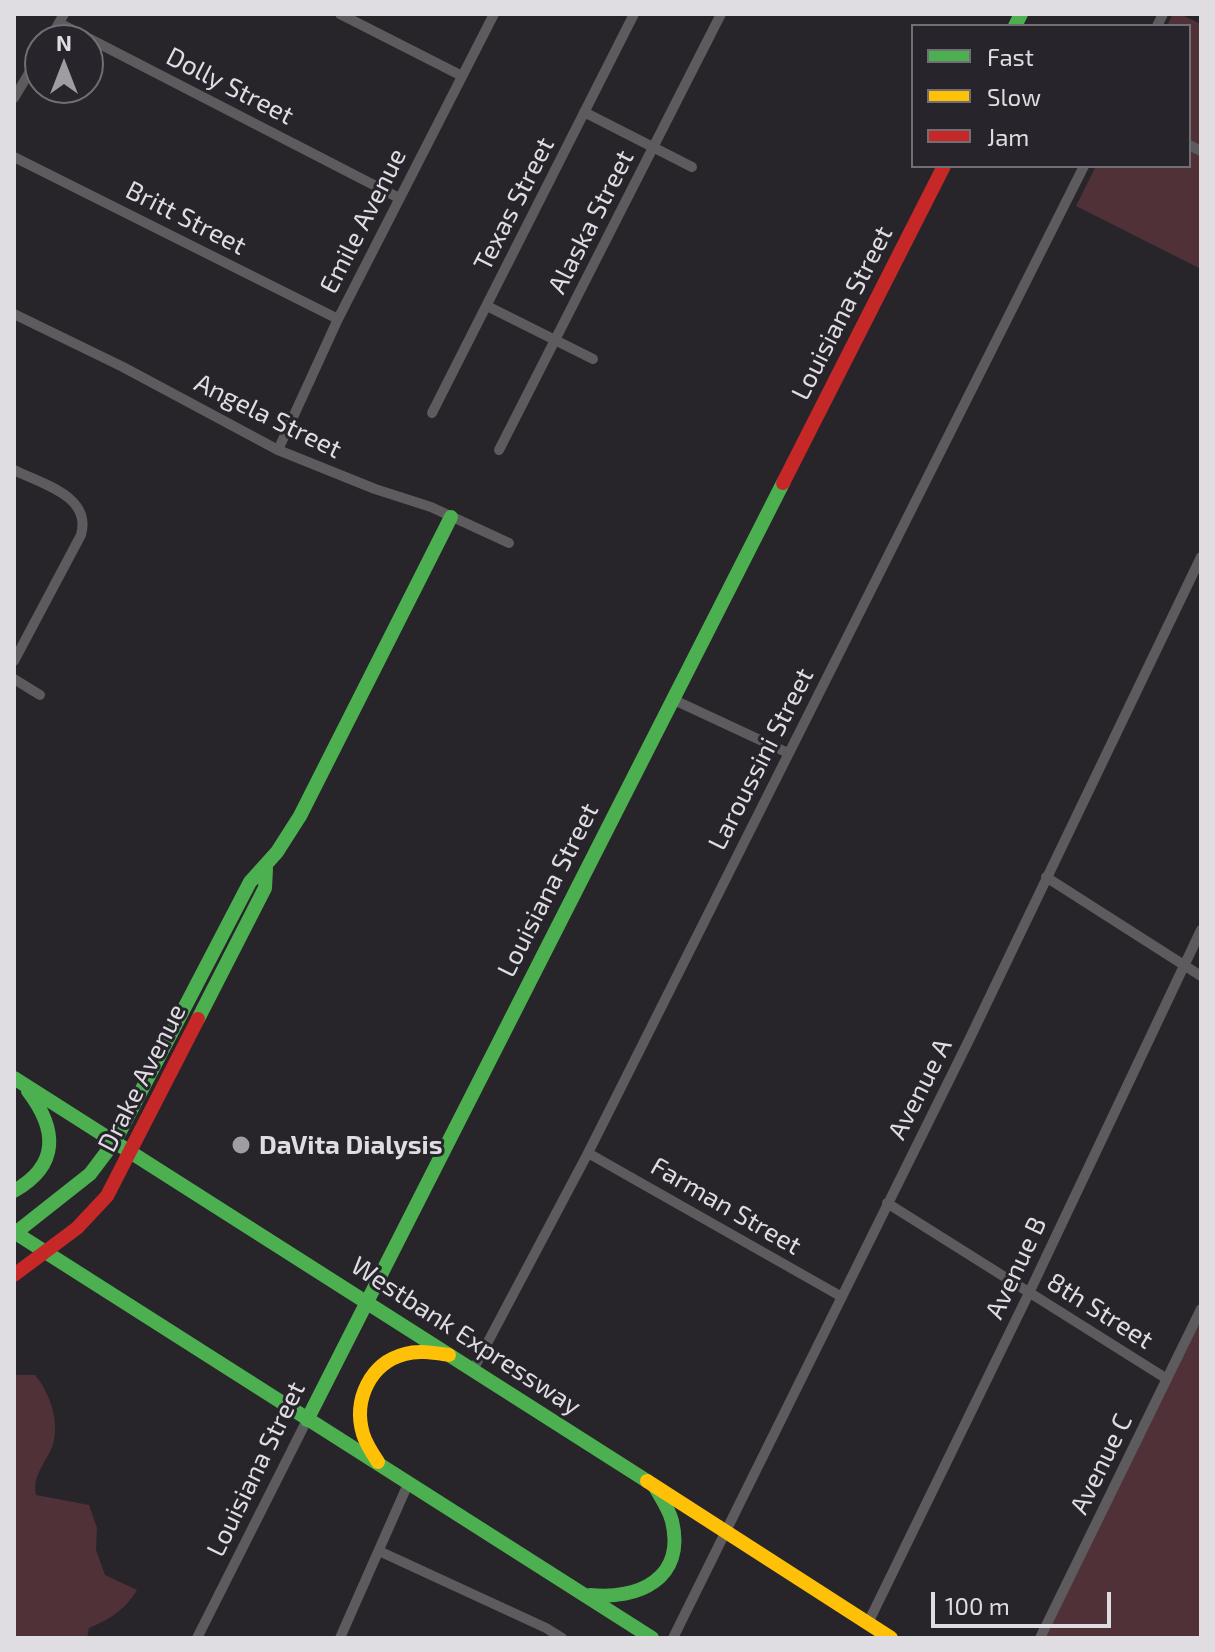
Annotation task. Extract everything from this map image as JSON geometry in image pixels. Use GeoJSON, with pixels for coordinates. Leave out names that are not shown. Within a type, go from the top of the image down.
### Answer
{"type":"FeatureCollection","features":[{"type":"Feature","properties":{"kind":"main road","name":"Louisiana Street"},"geometry":{"type":"LineString","coordinates":[[307,1420],[943,168]]}},
{"type":"Feature","properties":{"kind":"main road","name":"Drake Avenue"},"geometry":{"type":"LineString","coordinates":[[15,1233],[90,1174],[115,1141],[250,882],[266,869],[294,825],[404,616],[451,517]]}},
{"type":"Feature","properties":{"kind":"main road","name":"Drake Avenue"},"geometry":{"type":"LineString","coordinates":[[14,1275],[92,1214],[107,1196],[265,888],[266,869]]}},
{"type":"Feature","properties":{"kind":"main road","name":"Westbank Expressway"},"geometry":{"type":"LineString","coordinates":[[19,1081],[891,1638]]}},
{"type":"Feature","properties":{"kind":"main road"},"geometry":{"type":"LineString","coordinates":[[14,1191],[35,1176],[45,1162],[50,1134],[46,1118],[19,1081]]}},
{"type":"Feature","properties":{"kind":"main road"},"geometry":{"type":"LineString","coordinates":[[15,1233],[652,1638]]}},
{"type":"Feature","properties":{"kind":"main road"},"geometry":{"type":"LineString","coordinates":[[381,1467],[363,1437],[360,1421],[359,1406],[368,1381],[390,1360],[404,1354],[451,1355]]}},
{"type":"Feature","properties":{"kind":"main road"},"geometry":{"type":"LineString","coordinates":[[580,1593],[608,1599],[643,1592],[657,1582],[665,1571],[675,1540],[673,1525],[654,1485]]}},
{"type":"Feature","properties":{"kind":"street"},"geometry":{"type":"LineString","coordinates":[[340,14],[462,76]]}},
{"type":"Feature","properties":{"kind":"street","name":"Emile Avenue"},"geometry":{"type":"LineString","coordinates":[[278,450],[338,319],[494,14]]}},
{"type":"Feature","properties":{"kind":"street","name":"Texas Street"},"geometry":{"type":"LineString","coordinates":[[432,413],[634,14]]}},
{"type":"Feature","properties":{"kind":"street","name":"Alaska Street"},"geometry":{"type":"LineString","coordinates":[[499,450],[721,14]]}},
{"type":"Feature","properties":{"kind":"street","name":"Dolly Street"},"geometry":{"type":"LineString","coordinates":[[62,19],[399,198]]}},
{"type":"Feature","properties":{"kind":"street"},"geometry":{"type":"LineString","coordinates":[[584,112],[692,167]]}},
{"type":"Feature","properties":{"kind":"street","name":"Britt Street"},"geometry":{"type":"LineString","coordinates":[[14,157],[338,319]]}},
{"type":"Feature","properties":{"kind":"street","name":"Laroussini Street"},"geometry":{"type":"LineString","coordinates":[[473,1370],[588,1153],[1083,168]]}},
{"type":"Feature","properties":{"kind":"street"},"geometry":{"type":"LineString","coordinates":[[487,306],[593,359]]}},
{"type":"Feature","properties":{"kind":"street","name":"Angela Street"},"geometry":{"type":"LineString","coordinates":[[14,314],[123,367],[278,450],[375,489],[431,507],[509,543]]}},
{"type":"Feature","properties":{"kind":"street"},"geometry":{"type":"LineString","coordinates":[[14,470],[73,500],[83,512],[84,520],[81,535],[14,661]]}},
{"type":"Feature","properties":{"kind":"street","name":"Avenue A"},"geometry":{"type":"LineString","coordinates":[[673,1638],[969,1040],[1201,557]]}},
{"type":"Feature","properties":{"kind":"street"},"geometry":{"type":"LineString","coordinates":[[14,679],[40,695]]}},
{"type":"Feature","properties":{"kind":"street"},"geometry":{"type":"LineString","coordinates":[[672,699],[788,753]]}},
{"type":"Feature","properties":{"kind":"street"},"geometry":{"type":"LineString","coordinates":[[1046,877],[1201,976]]}},
{"type":"Feature","properties":{"kind":"street","name":"Avenue B"},"geometry":{"type":"LineString","coordinates":[[868,1623],[1201,930]]}},
{"type":"Feature","properties":{"kind":"street","name":"Farman Street"},"geometry":{"type":"LineString","coordinates":[[588,1153],[842,1297]]}},
{"type":"Feature","properties":{"kind":"street","name":"8th Street"},"geometry":{"type":"LineString","coordinates":[[887,1203],[1167,1379]]}},
{"type":"Feature","properties":{"kind":"street","name":"Avenue C"},"geometry":{"type":"LineString","coordinates":[[1040,1638],[1201,1309]]}},
{"type":"Feature","properties":{"kind":"street","name":"Louisiana Street"},"geometry":{"type":"LineString","coordinates":[[197,1638],[307,1420]]}},
{"type":"Feature","properties":{"kind":"street"},"geometry":{"type":"LineString","coordinates":[[340,1638],[408,1484]]}},
{"type":"Feature","properties":{"kind":"street"},"geometry":{"type":"LineString","coordinates":[[379,1551],[562,1638]]}},
{"type":"Feature","properties":{"kind":"shaded area"},"geometry":{"type":"Polygon","coordinates":[[[1173,14],[1180,14],[1201,24],[1201,269],[1076,206],[1095,168],[1191,168],[1191,24],[1168,24],[1173,14]]]}},
{"type":"Feature","properties":{"kind":"shaded area"},"geometry":{"type":"Polygon","coordinates":[[[1201,1309],[1201,1638],[1040,1638],[1201,1309]]]}},
{"type":"Feature","properties":{"kind":"shaded area"},"geometry":{"type":"Polygon","coordinates":[[[14,1375],[35,1375],[45,1391],[55,1419],[52,1447],[37,1476],[36,1495],[89,1505],[97,1528],[96,1550],[105,1575],[137,1590],[116,1613],[89,1628],[87,1638],[14,1638],[14,1375]]]}},
{"type":"Feature","properties":{"kind":"traffic: fast"},"geometry":{"type":"LineString","coordinates":[[1016,24],[1021,14]]}},
{"type":"Feature","properties":{"kind":"traffic: fast"},"geometry":{"type":"LineString","coordinates":[[307,1420],[783,483]]}},
{"type":"Feature","properties":{"kind":"traffic: fast"},"geometry":{"type":"LineString","coordinates":[[14,1234],[90,1174],[115,1141],[250,882],[277,852],[300,816],[451,517]]}},
{"type":"Feature","properties":{"kind":"traffic: fast"},"geometry":{"type":"LineString","coordinates":[[198,1019],[265,888],[266,869]]}},
{"type":"Feature","properties":{"kind":"traffic: fast"},"geometry":{"type":"LineString","coordinates":[[14,1078],[647,1481]]}},
{"type":"Feature","properties":{"kind":"traffic: fast"},"geometry":{"type":"LineString","coordinates":[[14,1191],[40,1170],[49,1146],[45,1119],[28,1091]]}},
{"type":"Feature","properties":{"kind":"traffic: fast"},"geometry":{"type":"LineString","coordinates":[[14,1232],[652,1638]]}},
{"type":"Feature","properties":{"kind":"traffic: fast"},"geometry":{"type":"LineString","coordinates":[[590,1595],[608,1596],[641,1589],[665,1571],[672,1558],[672,1521],[655,1487]]}},
{"type":"Feature","properties":{"kind":"traffic: slow"},"geometry":{"type":"LineString","coordinates":[[378,1462],[366,1441],[360,1421],[363,1396],[374,1374],[405,1354],[449,1355]]}},
{"type":"Feature","properties":{"kind":"traffic: slow"},"geometry":{"type":"LineString","coordinates":[[647,1481],[891,1638]]}},
{"type":"Feature","properties":{"kind":"traffic: jam"},"geometry":{"type":"LineString","coordinates":[[783,483],[943,168]]}},
{"type":"Feature","properties":{"kind":"traffic: jam"},"geometry":{"type":"LineString","coordinates":[[14,1275],[77,1228],[107,1196],[198,1019]]}},
{"type":"Feature","properties":{"kind":"place","name":"DaVita Dialysis"},"geometry":{"type":"Point","coordinates":[241,1145]}}]}
